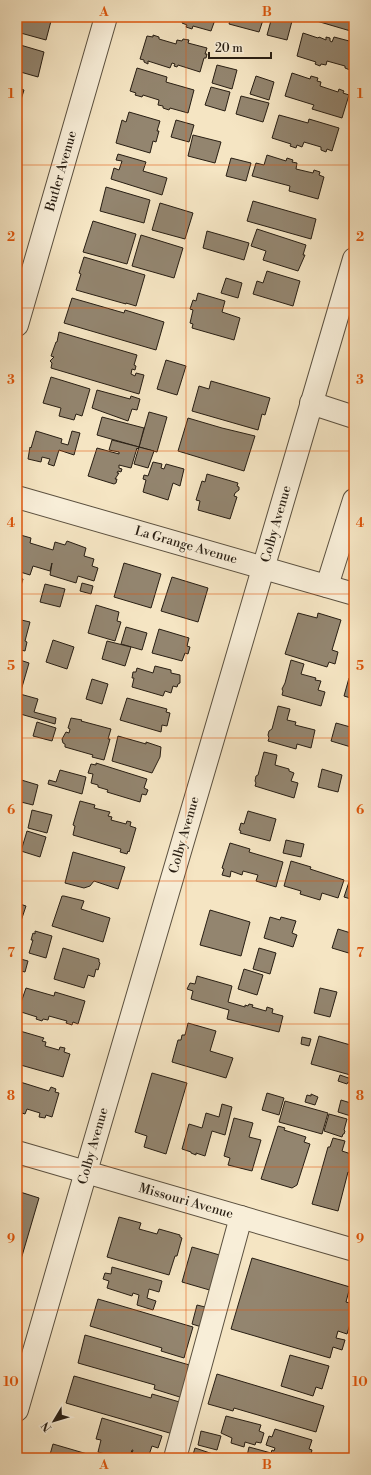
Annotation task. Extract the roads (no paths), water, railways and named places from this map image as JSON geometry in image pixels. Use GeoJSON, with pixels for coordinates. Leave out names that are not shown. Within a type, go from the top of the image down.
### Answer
{"type":"FeatureCollection","features":[{"type":"Feature","properties":{"kind":"street","name":"Butler Avenue"},"geometry":{"type":"LineString","coordinates":[[17,325],[106,17]]}},
{"type":"Feature","properties":{"kind":"street","name":"Colby Avenue"},"geometry":{"type":"LineString","coordinates":[[17,1410],[354,259]]}},
{"type":"Feature","properties":{"kind":"street"},"geometry":{"type":"LineString","coordinates":[[311,404],[354,417]]}},
{"type":"Feature","properties":{"kind":"street","name":"La Grange Avenue"},"geometry":{"type":"LineString","coordinates":[[17,496],[354,594]]}},
{"type":"Feature","properties":{"kind":"street"},"geometry":{"type":"LineString","coordinates":[[327,586],[354,500]]}},
{"type":"Feature","properties":{"kind":"street","name":"Missouri Avenue"},"geometry":{"type":"LineString","coordinates":[[17,1152],[354,1250]]}},
{"type":"Feature","properties":{"kind":"street"},"geometry":{"type":"LineString","coordinates":[[175,1458],[241,1217]]}}]}
